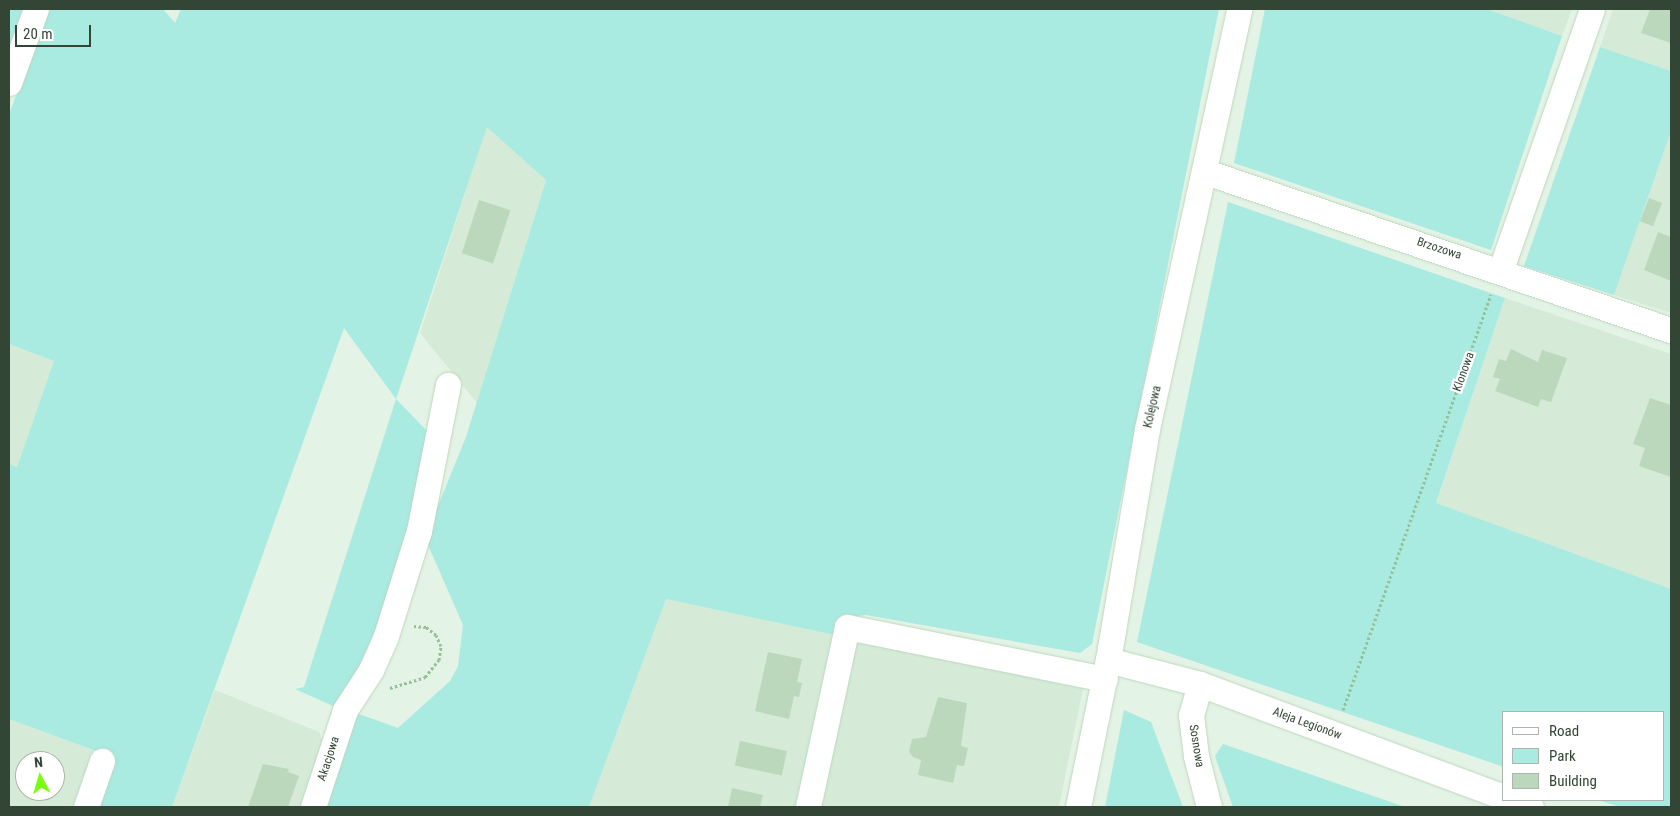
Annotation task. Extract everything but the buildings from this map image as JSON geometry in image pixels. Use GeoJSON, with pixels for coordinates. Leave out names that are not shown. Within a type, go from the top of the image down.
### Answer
{"type":"FeatureCollection","features":[{"type":"Feature","properties":{"kind":"street"},"geometry":{"type":"LineString","coordinates":[[9,83],[36,9]]}},
{"type":"Feature","properties":{"kind":"street","name":"Kolejowa"},"geometry":{"type":"LineString","coordinates":[[1078,807],[1107,670],[1147,429],[1206,172],[1239,9]]}},
{"type":"Feature","properties":{"kind":"street"},"geometry":{"type":"LineString","coordinates":[[1501,269],[1592,9]]}},
{"type":"Feature","properties":{"kind":"street","name":"Brzozowa"},"geometry":{"type":"LineString","coordinates":[[1206,172],[1501,269],[1671,330]]}},
{"type":"Feature","properties":{"kind":"street","name":"Akacjowa"},"geometry":{"type":"LineString","coordinates":[[313,807],[351,702],[386,636],[419,531],[448,385]]}},
{"type":"Feature","properties":{"kind":"street","name":"Aleja Legionów"},"geometry":{"type":"LineString","coordinates":[[808,807],[847,627],[1200,684],[1502,796]]}},
{"type":"Feature","properties":{"kind":"street","name":"Sosnowa"},"geometry":{"type":"LineString","coordinates":[[1200,684],[1191,715],[1196,756],[1209,807]]}},
{"type":"Feature","properties":{"kind":"street"},"geometry":{"type":"LineString","coordinates":[[86,807],[102,761]]}},
{"type":"Feature","properties":{"kind":"street"},"geometry":{"type":"LineString","coordinates":[[1514,801],[1531,807]]}},
{"type":"Feature","properties":{"kind":"path","name":"Klonowa"},"geometry":{"type":"LineString","coordinates":[[1334,734],[1501,269]]}},
{"type":"Feature","properties":{"kind":"path"},"geometry":{"type":"LineString","coordinates":[[351,702],[425,677],[439,660],[441,646],[436,635],[426,627],[408,626],[386,636]]}},
{"type":"Feature","properties":{"kind":"shaded area"},"geometry":{"type":"Polygon","coordinates":[[[1487,9],[1572,9],[1562,36],[1487,9]]]}},
{"type":"Feature","properties":{"kind":"shaded area"},"geometry":{"type":"Polygon","coordinates":[[[1613,9],[1671,9],[1671,71],[1600,47],[1613,9]]]}},
{"type":"Feature","properties":{"kind":"shaded area"},"geometry":{"type":"Polygon","coordinates":[[[487,126],[546,179],[477,403],[420,333],[487,126]]]}},
{"type":"Feature","properties":{"kind":"shaded area"},"geometry":{"type":"Polygon","coordinates":[[[1671,131],[1671,313],[1614,295],[1671,131]]]}},
{"type":"Feature","properties":{"kind":"shaded area"},"geometry":{"type":"Polygon","coordinates":[[[1505,298],[1671,354],[1671,589],[1436,504],[1505,298]]]}},
{"type":"Feature","properties":{"kind":"shaded area"},"geometry":{"type":"Polygon","coordinates":[[[9,344],[54,361],[17,467],[9,464],[9,344]]]}},
{"type":"Feature","properties":{"kind":"shaded area"},"geometry":{"type":"Polygon","coordinates":[[[666,599],[839,636],[795,807],[589,807],[666,599]]]}},
{"type":"Feature","properties":{"kind":"shaded area"},"geometry":{"type":"Polygon","coordinates":[[[858,639],[1083,689],[1059,807],[819,807],[858,639]]]}},
{"type":"Feature","properties":{"kind":"shaded area"},"geometry":{"type":"Polygon","coordinates":[[[215,690],[319,732],[324,744],[303,807],[172,807],[215,690]]]}},
{"type":"Feature","properties":{"kind":"shaded area"},"geometry":{"type":"Polygon","coordinates":[[[9,719],[93,750],[73,807],[9,807],[9,719]]]}},
{"type":"Feature","properties":{"kind":"green space"},"geometry":{"type":"Polygon","coordinates":[[[9,9],[25,9],[9,53],[9,9]]]}},
{"type":"Feature","properties":{"kind":"green space"},"geometry":{"type":"Polygon","coordinates":[[[49,9],[163,9],[175,23],[181,9],[1219,9],[1092,644],[1080,653],[866,615],[850,617],[839,636],[666,599],[589,807],[323,807],[356,713],[398,728],[450,681],[458,666],[463,625],[425,538],[466,437],[546,180],[487,127],[396,399],[344,328],[172,807],[98,807],[115,758],[9,719],[9,464],[17,467],[54,361],[9,344],[9,114],[49,9]]]}},
{"type":"Feature","properties":{"kind":"green space"},"geometry":{"type":"Polygon","coordinates":[[[1265,9],[1487,9],[1562,36],[1491,250],[1234,163],[1265,9]]]}},
{"type":"Feature","properties":{"kind":"green space"},"geometry":{"type":"Polygon","coordinates":[[[1600,47],[1671,71],[1671,131],[1614,295],[1524,266],[1600,47]]]}},
{"type":"Feature","properties":{"kind":"green space"},"geometry":{"type":"Polygon","coordinates":[[[1228,202],[1505,298],[1436,503],[1671,589],[1671,807],[1620,807],[1601,801],[1665,801],[1665,711],[1502,711],[1502,766],[1137,642],[1228,202]]]}},
{"type":"Feature","properties":{"kind":"green space"},"geometry":{"type":"Polygon","coordinates":[[[396,399],[430,434],[406,539],[377,626],[340,709],[295,689],[304,687],[396,399]]]}},
{"type":"Feature","properties":{"kind":"green space"},"geometry":{"type":"Polygon","coordinates":[[[1124,710],[1151,722],[1183,807],[1105,807],[1124,710]]]}},
{"type":"Feature","properties":{"kind":"green space"},"geometry":{"type":"Polygon","coordinates":[[[1223,744],[1405,807],[1233,807],[1215,756],[1223,744]]]}}]}
